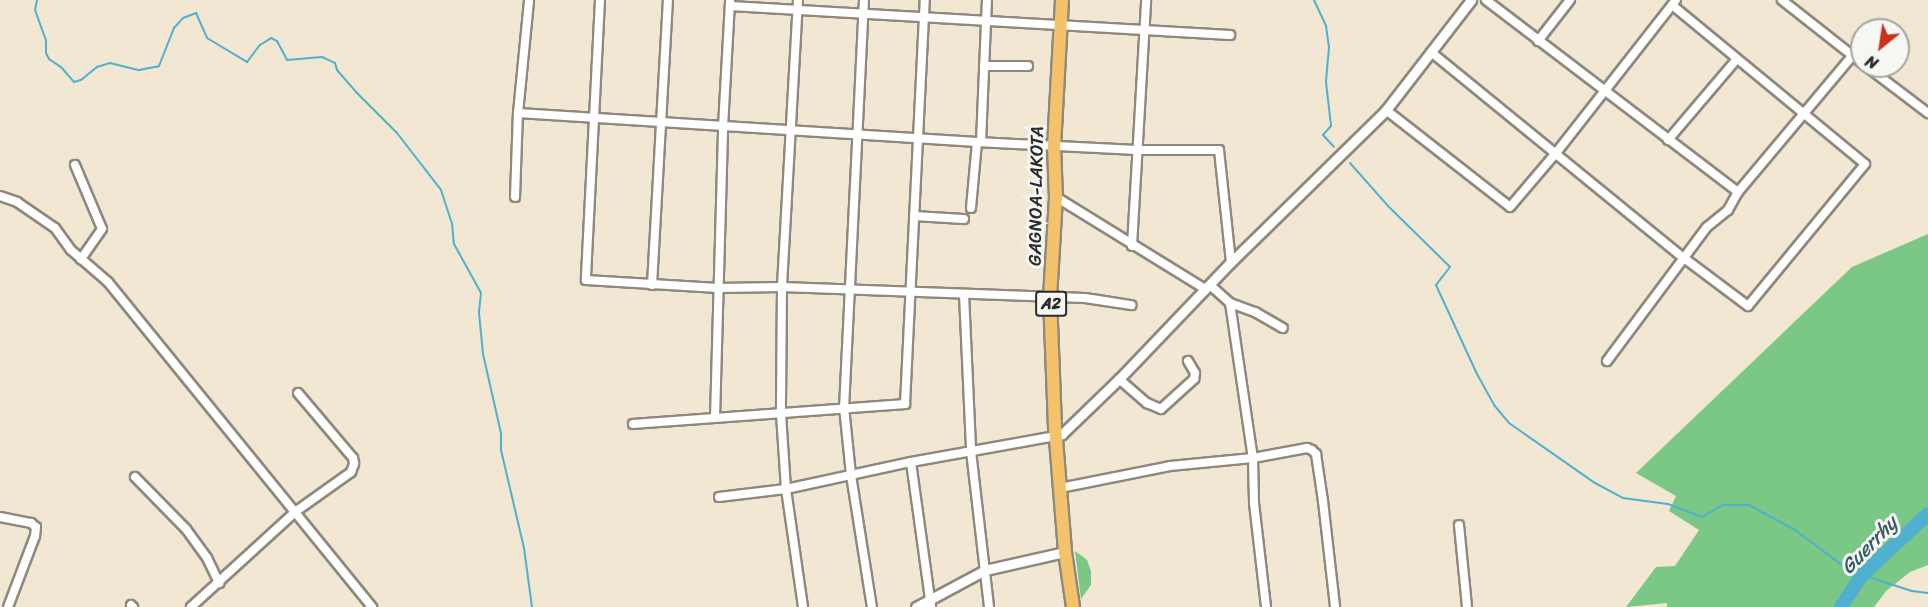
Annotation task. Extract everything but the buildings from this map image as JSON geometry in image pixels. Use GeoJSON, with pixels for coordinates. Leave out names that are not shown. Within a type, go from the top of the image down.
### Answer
{"type":"FeatureCollection","features":[{"type":"Feature","properties":{"kind":"main road","name":"GAGNOA-LAKOTA"},"geometry":{"type":"LineString","coordinates":[[1062,0],[1054,146],[1056,197],[1050,297],[1056,436],[1065,552],[1073,607]]}},
{"type":"Feature","properties":{"kind":"street"},"geometry":{"type":"LineString","coordinates":[[515,197],[518,113],[529,0]]}},
{"type":"Feature","properties":{"kind":"street"},"geometry":{"type":"LineString","coordinates":[[600,0],[585,280],[718,288],[782,287],[1050,297],[1131,305]]}},
{"type":"Feature","properties":{"kind":"street"},"geometry":{"type":"LineString","coordinates":[[652,285],[668,0]]}},
{"type":"Feature","properties":{"kind":"street"},"geometry":{"type":"LineString","coordinates":[[798,0],[782,287],[781,414],[786,489],[803,607]]}},
{"type":"Feature","properties":{"kind":"street"},"geometry":{"type":"LineString","coordinates":[[864,0],[844,407],[851,475],[873,607]]}},
{"type":"Feature","properties":{"kind":"street"},"geometry":{"type":"LineString","coordinates":[[633,424],[905,404],[925,0]]}},
{"type":"Feature","properties":{"kind":"street"},"geometry":{"type":"LineString","coordinates":[[971,208],[979,142],[987,0]]}},
{"type":"Feature","properties":{"kind":"street"},"geometry":{"type":"LineString","coordinates":[[1132,246],[1146,0]]}},
{"type":"Feature","properties":{"kind":"street"},"geometry":{"type":"LineString","coordinates":[[719,497],[786,489],[911,462],[1062,434],[1119,379],[1231,262],[1386,110],[1471,0]]}},
{"type":"Feature","properties":{"kind":"street"},"geometry":{"type":"LineString","coordinates":[[1486,0],[1603,92],[1738,192]]}},
{"type":"Feature","properties":{"kind":"street"},"geometry":{"type":"LineString","coordinates":[[1538,41],[1570,0]]}},
{"type":"Feature","properties":{"kind":"street"},"geometry":{"type":"LineString","coordinates":[[1782,0],[1850,54]]}},
{"type":"Feature","properties":{"kind":"street"},"geometry":{"type":"LineString","coordinates":[[1386,110],[1510,207],[1556,153],[1674,2],[1737,59],[1865,164],[1748,306],[1684,258],[1556,153],[1431,52]]}},
{"type":"Feature","properties":{"kind":"street"},"geometry":{"type":"LineString","coordinates":[[715,418],[723,127],[730,3],[798,11],[863,12],[1230,35]]}},
{"type":"Feature","properties":{"kind":"street"},"geometry":{"type":"LineString","coordinates":[[1607,361],[1707,227],[1728,210],[1738,192],[1850,58]]}},
{"type":"Feature","properties":{"kind":"street"},"geometry":{"type":"LineString","coordinates":[[1668,140],[1737,59]]}},
{"type":"Feature","properties":{"kind":"street"},"geometry":{"type":"LineString","coordinates":[[984,66],[1028,66]]}},
{"type":"Feature","properties":{"kind":"street"},"geometry":{"type":"LineString","coordinates":[[1882,78],[1928,113]]}},
{"type":"Feature","properties":{"kind":"street"},"geometry":{"type":"LineString","coordinates":[[518,113],[918,139],[1137,150],[1219,150],[1231,262]]}},
{"type":"Feature","properties":{"kind":"street"},"geometry":{"type":"LineString","coordinates":[[75,165],[102,229],[81,259]]}},
{"type":"Feature","properties":{"kind":"street"},"geometry":{"type":"LineString","coordinates":[[0,196],[17,202],[44,219],[55,228],[81,259],[108,282],[372,607]]}},
{"type":"Feature","properties":{"kind":"street"},"geometry":{"type":"LineString","coordinates":[[1056,197],[1132,246],[1208,287],[1230,303],[1256,312],[1283,328]]}},
{"type":"Feature","properties":{"kind":"street"},"geometry":{"type":"LineString","coordinates":[[914,216],[964,219]]}},
{"type":"Feature","properties":{"kind":"street"},"geometry":{"type":"LineString","coordinates":[[964,294],[971,451],[989,607]]}},
{"type":"Feature","properties":{"kind":"street"},"geometry":{"type":"LineString","coordinates":[[1230,303],[1253,458],[1254,503],[1266,607]]}},
{"type":"Feature","properties":{"kind":"street"},"geometry":{"type":"LineString","coordinates":[[1119,379],[1147,403],[1161,409],[1194,379],[1195,373],[1188,361]]}},
{"type":"Feature","properties":{"kind":"street"},"geometry":{"type":"LineString","coordinates":[[190,607],[295,512],[351,472],[354,464],[352,458],[298,393]]}},
{"type":"Feature","properties":{"kind":"street"},"geometry":{"type":"LineString","coordinates":[[1060,488],[1170,466],[1253,458],[1307,448],[1316,454],[1335,607]]}},
{"type":"Feature","properties":{"kind":"street"},"geometry":{"type":"LineString","coordinates":[[911,462],[931,603]]}},
{"type":"Feature","properties":{"kind":"street"},"geometry":{"type":"LineString","coordinates":[[135,477],[186,529],[207,558],[219,583]]}},
{"type":"Feature","properties":{"kind":"street"},"geometry":{"type":"LineString","coordinates":[[0,517],[31,523],[36,527],[35,536],[8,607]]}},
{"type":"Feature","properties":{"kind":"street"},"geometry":{"type":"LineString","coordinates":[[1460,525],[1467,607]]}},
{"type":"Feature","properties":{"kind":"street"},"geometry":{"type":"LineString","coordinates":[[916,607],[931,603],[985,570],[1065,552]]}},
{"type":"Feature","properties":{"kind":"green space"},"geometry":{"type":"Polygon","coordinates":[[[1928,234],[1928,565],[1910,572],[1886,591],[1874,607],[1667,607],[1667,603],[1626,607],[1656,567],[1675,566],[1699,530],[1669,511],[1676,496],[1636,473],[1852,267],[1928,234]]]}},
{"type":"Feature","properties":{"kind":"green space"},"geometry":{"type":"Polygon","coordinates":[[[1075,551],[1087,560],[1091,571],[1091,585],[1081,599],[1075,551]]]}},
{"type":"Feature","properties":{"kind":"waterway"},"geometry":{"type":"LineString","coordinates":[[37,0],[35,10],[46,40],[46,53],[49,59],[61,67],[74,82],[81,80],[97,67],[110,63],[139,70],[159,66],[174,28],[183,18],[196,13],[207,38],[247,62],[260,45],[271,38],[277,41],[287,60],[322,57],[335,63],[337,70],[356,92],[397,133],[441,190],[452,223],[454,244],[481,293],[479,313],[483,354],[501,433],[501,450],[524,548],[532,607]]}},
{"type":"Feature","properties":{"kind":"waterway"},"geometry":{"type":"LineString","coordinates":[[1314,0],[1326,26],[1329,47],[1326,82],[1331,126],[1323,135],[1334,147]]}},
{"type":"Feature","properties":{"kind":"waterway"},"geometry":{"type":"LineString","coordinates":[[1350,163],[1388,206],[1450,267],[1436,285],[1477,374],[1494,405],[1509,423],[1595,483],[1623,498],[1668,504],[1702,517],[1723,505],[1749,505],[1795,530],[1850,571],[1912,591],[1928,593]]}},
{"type":"Feature","properties":{"kind":"waterway","name":"Guerrhy"},"geometry":{"type":"LineString","coordinates":[[1841,607],[1861,576],[1928,514]]}}]}
